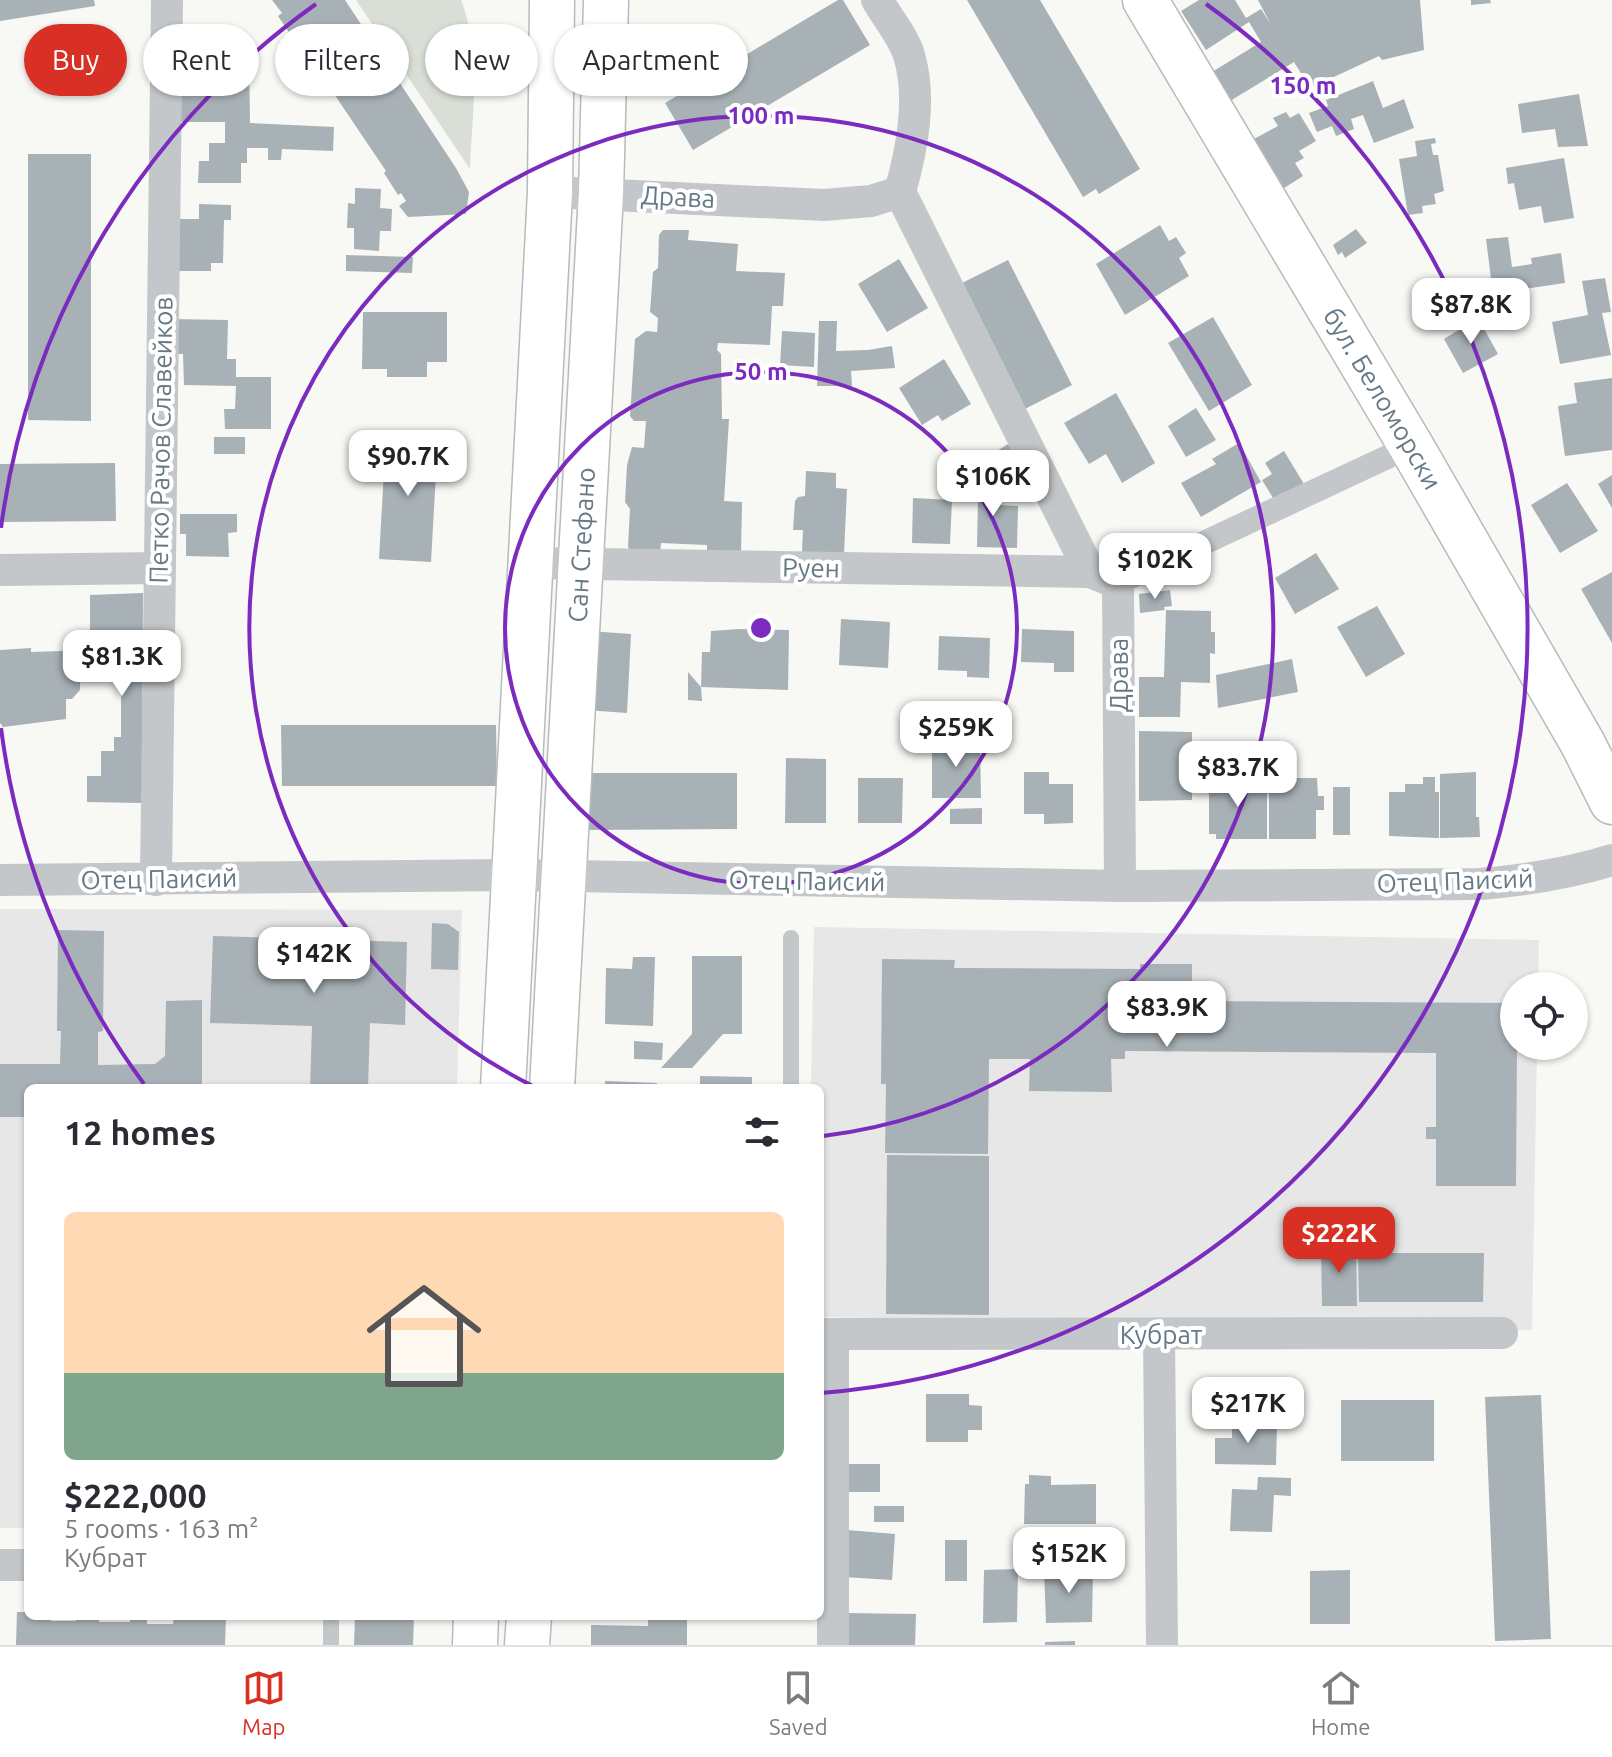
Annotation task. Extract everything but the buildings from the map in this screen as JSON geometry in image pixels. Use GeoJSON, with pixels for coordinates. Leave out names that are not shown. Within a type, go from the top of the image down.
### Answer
{"type":"FeatureCollection","features":[{"type":"Feature","properties":{"kind":"main road","name":"Сан Стефано"},"geometry":{"type":"LineString","coordinates":[[503,1084],[550,192],[552,0]]}},
{"type":"Feature","properties":{"kind":"main road","name":"Сан Стефано"},"geometry":{"type":"LineString","coordinates":[[552,1084],[601,193],[606,0]]}},
{"type":"Feature","properties":{"kind":"main road","name":"бул. Беломорски"},"geometry":{"type":"LineString","coordinates":[[1145,0],[1411,446],[1598,740],[1612,802]]}},
{"type":"Feature","properties":{"kind":"main road"},"geometry":{"type":"LineString","coordinates":[[475,1645],[476,1620]]}},
{"type":"Feature","properties":{"kind":"main road"},"geometry":{"type":"LineString","coordinates":[[527,1645],[529,1620]]}},
{"type":"Feature","properties":{"kind":"street","name":"Петко Рачов Славейков"},"geometry":{"type":"LineString","coordinates":[[156,880],[167,0]]}},
{"type":"Feature","properties":{"kind":"street"},"geometry":{"type":"LineString","coordinates":[[877,0],[909,53],[915,95],[909,159],[900,192]]}},
{"type":"Feature","properties":{"kind":"street","name":"Драва"},"geometry":{"type":"LineString","coordinates":[[550,192],[824,205],[871,201],[900,192],[1104,577],[1120,886]]}},
{"type":"Feature","properties":{"kind":"street"},"geometry":{"type":"LineString","coordinates":[[1104,577],[1411,446]]}},
{"type":"Feature","properties":{"kind":"street","name":"Руен"},"geometry":{"type":"LineString","coordinates":[[532,563],[1104,577]]}},
{"type":"Feature","properties":{"kind":"street"},"geometry":{"type":"LineString","coordinates":[[0,570],[160,568]]}},
{"type":"Feature","properties":{"kind":"street","name":"Отец Паисий"},"geometry":{"type":"LineString","coordinates":[[0,880],[514,875],[1120,886],[1480,884],[1538,879],[1579,871],[1612,860]]}},
{"type":"Feature","properties":{"kind":"street","name":"Кубрат"},"geometry":{"type":"LineString","coordinates":[[826,1334],[1502,1333]]}},
{"type":"Feature","properties":{"kind":"street"},"geometry":{"type":"LineString","coordinates":[[826,1334],[833,1645]]}},
{"type":"Feature","properties":{"kind":"street"},"geometry":{"type":"LineString","coordinates":[[1159,1335],[1162,1645]]}},
{"type":"Feature","properties":{"kind":"street"},"geometry":{"type":"LineString","coordinates":[[0,1565],[24,1565]]}},
{"type":"Feature","properties":{"kind":"lane"},"geometry":{"type":"LineString","coordinates":[[791,938],[791,1084]]}},
{"type":"Feature","properties":{"kind":"lane"},"geometry":{"type":"LineString","coordinates":[[331,1620],[331,1645]]}},
{"type":"Feature","properties":{"kind":"shaded area"},"geometry":{"type":"Polygon","coordinates":[[[356,0],[461,0],[468,24],[425,24],[425,96],[474,96],[470,169],[409,79],[409,24],[372,24],[356,0]]]}},
{"type":"Feature","properties":{"kind":"shaded area"},"geometry":{"type":"Polygon","coordinates":[[[0,909],[462,910],[457,1084],[24,1084],[24,1528],[0,1528],[0,909]]]}},
{"type":"Feature","properties":{"kind":"shaded area"},"geometry":{"type":"Polygon","coordinates":[[[814,927],[1539,940],[1538,972],[1500,972],[1500,1060],[1537,1060],[1532,1330],[824,1317],[824,1084],[811,1084],[814,927]]]}}]}
